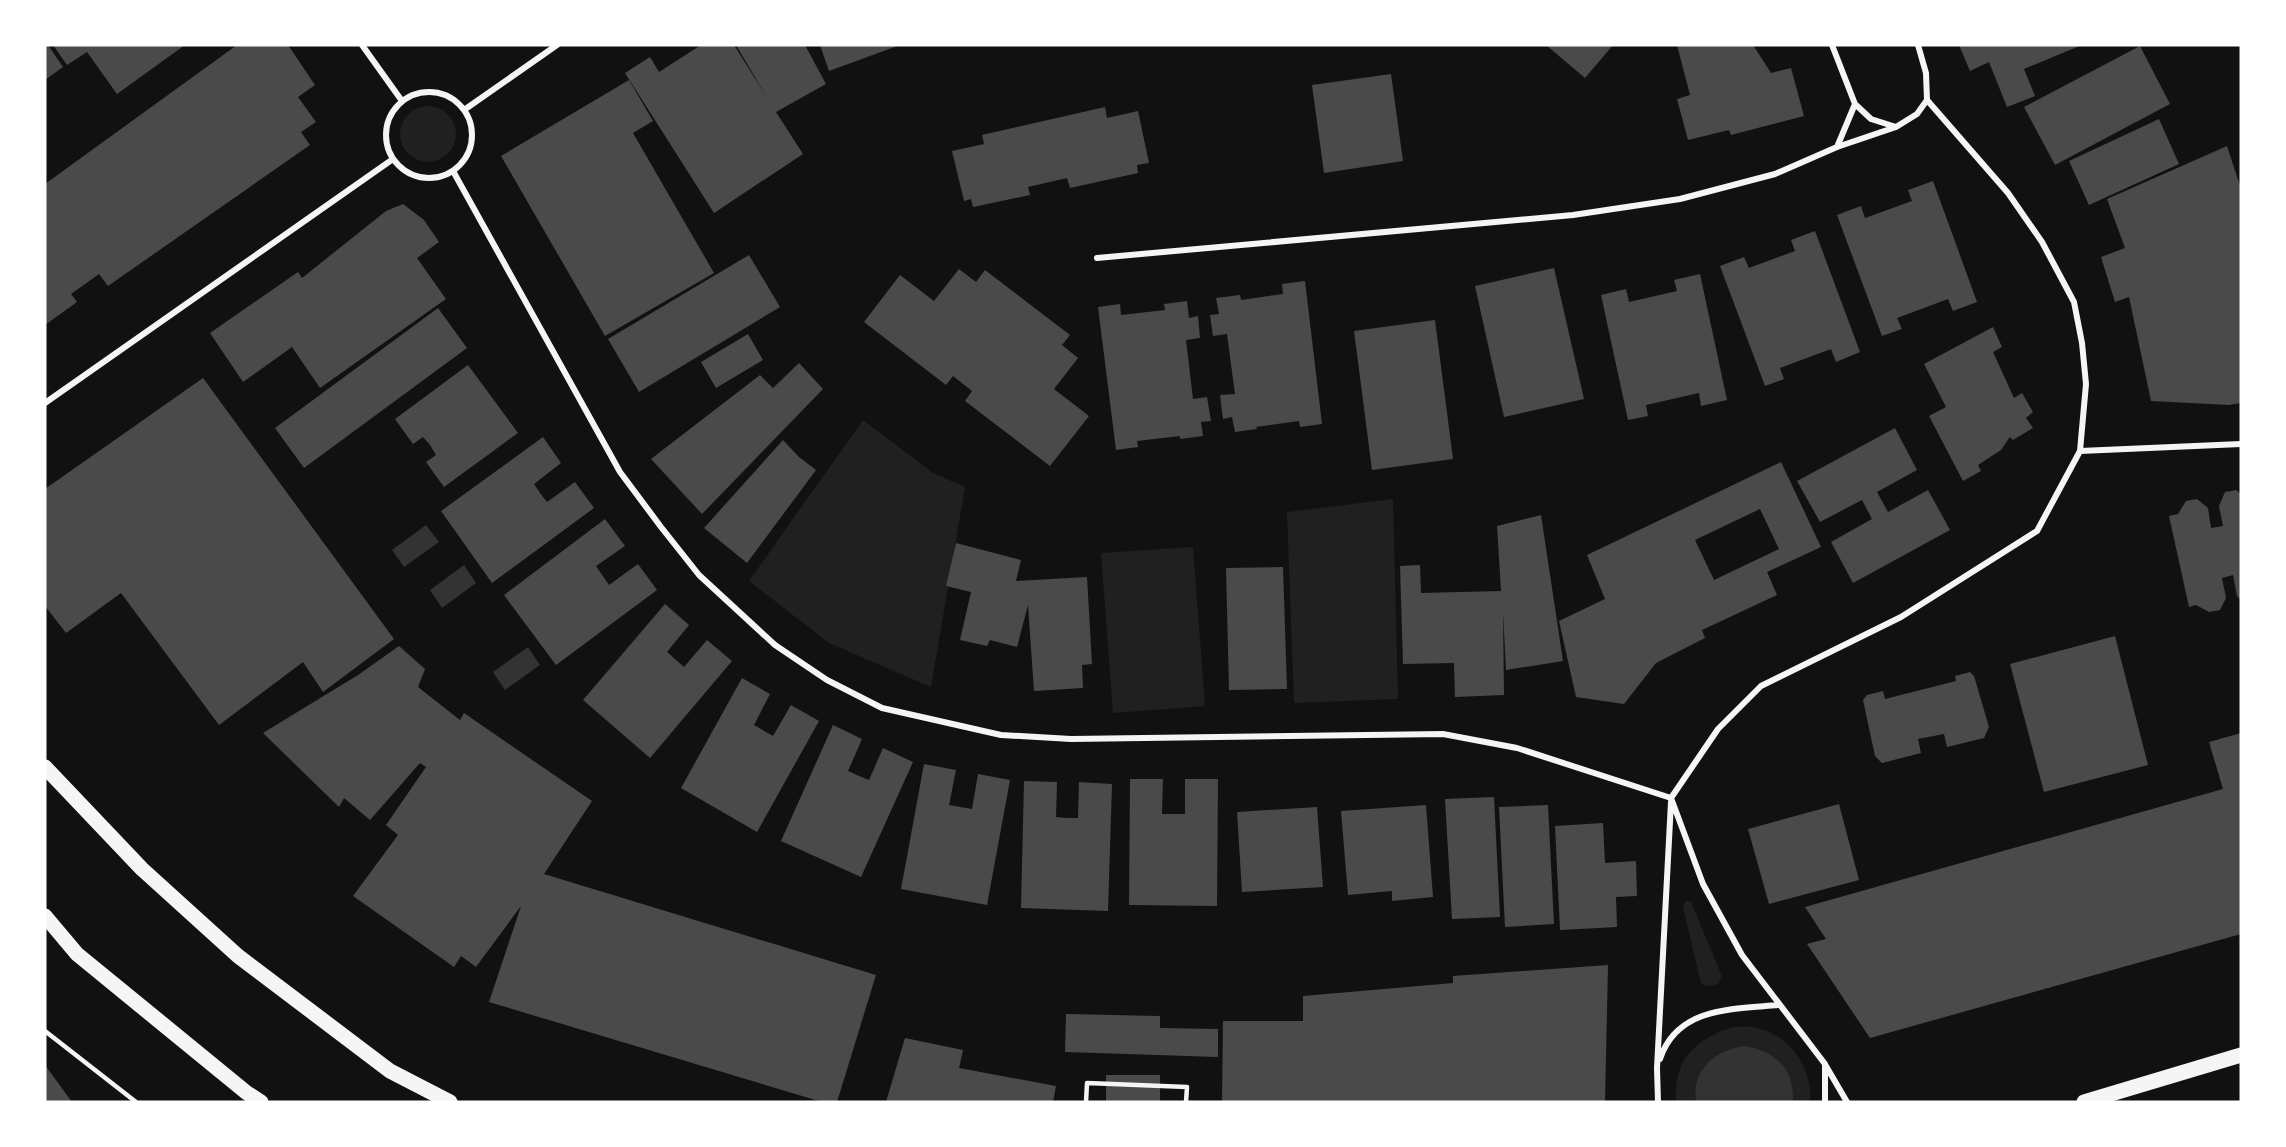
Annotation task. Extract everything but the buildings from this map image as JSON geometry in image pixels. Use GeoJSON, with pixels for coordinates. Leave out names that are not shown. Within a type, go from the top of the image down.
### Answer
{"type":"FeatureCollection","features":[{"type":"Feature","properties":{"kind":"main road"},"geometry":{"type":"LineString","coordinates":[[45,767],[142,869],[238,956],[390,1071],[450,1102]]}},
{"type":"Feature","properties":{"kind":"main road"},"geometry":{"type":"LineString","coordinates":[[45,916],[77,954],[261,1102]]}},
{"type":"Feature","properties":{"kind":"main road"},"geometry":{"type":"LineString","coordinates":[[2084,1102],[2241,1055]]}},
{"type":"Feature","properties":{"kind":"street"},"geometry":{"type":"LineString","coordinates":[[362,45],[402,101]]}},
{"type":"Feature","properties":{"kind":"street"},"geometry":{"type":"LineString","coordinates":[[464,110],[557,45]]}},
{"type":"Feature","properties":{"kind":"street"},"geometry":{"type":"LineString","coordinates":[[1832,45],[1855,104],[1871,119],[1896,127]]}},
{"type":"Feature","properties":{"kind":"street"},"geometry":{"type":"LineString","coordinates":[[1097,258],[1573,215],[1680,199],[1775,174],[1837,147],[1896,127],[1917,114],[1927,100],[1926,73],[1918,45]]}},
{"type":"Feature","properties":{"kind":"street"},"geometry":{"type":"LineString","coordinates":[[434,93],[454,100],[464,110],[470,122],[472,136],[470,149],[453,171],[441,177],[428,179],[414,176],[402,169],[393,159],[386,135],[393,111],[402,101],[414,95],[434,93]]}},
{"type":"Feature","properties":{"kind":"street"},"geometry":{"type":"LineString","coordinates":[[1658,1102],[1657,1068],[1671,798],[1718,729],[1761,686],[1901,617],[2037,531],[2080,451],[2086,384],[2082,343],[2074,302],[2042,242],[2008,193],[1927,100]]}},
{"type":"Feature","properties":{"kind":"street"},"geometry":{"type":"LineString","coordinates":[[1837,147],[1855,104]]}},
{"type":"Feature","properties":{"kind":"street"},"geometry":{"type":"LineString","coordinates":[[45,403],[393,159]]}},
{"type":"Feature","properties":{"kind":"street"},"geometry":{"type":"LineString","coordinates":[[453,171],[620,471],[661,527],[699,575],[774,645],[836,685],[882,708],[1000,735],[1082,739],[1443,734],[1517,748],[1671,798]]}},
{"type":"Feature","properties":{"kind":"street"},"geometry":{"type":"LineString","coordinates":[[2080,451],[2241,444]]}},
{"type":"Feature","properties":{"kind":"street"},"geometry":{"type":"LineString","coordinates":[[1671,798],[1703,884],[1742,955],[1825,1064],[1847,1102]]}},
{"type":"Feature","properties":{"kind":"street"},"geometry":{"type":"LineString","coordinates":[[1657,1068],[1664,1045],[1676,1031],[1688,1022],[1717,1012],[1778,1005]]}},
{"type":"Feature","properties":{"kind":"street"},"geometry":{"type":"LineString","coordinates":[[1825,1064],[1825,1102]]}},
{"type":"Feature","properties":{"kind":"lane"},"geometry":{"type":"LineString","coordinates":[[45,1031],[136,1102]]}},
{"type":"Feature","properties":{"kind":"lane"},"geometry":{"type":"LineString","coordinates":[[1086,1102],[1087,1083],[1187,1087],[1186,1102]]}},
{"type":"Feature","properties":{"kind":"shaded area"},"geometry":{"type":"Polygon","coordinates":[[[428,106],[439,108],[448,114],[454,123],[456,134],[454,145],[448,154],[439,160],[428,162],[417,160],[408,154],[402,145],[400,134],[402,123],[408,114],[417,108],[428,106]]]}},
{"type":"Feature","properties":{"kind":"shaded area"},"geometry":{"type":"Polygon","coordinates":[[[863,420],[933,473],[965,487],[931,687],[829,643],[749,581],[863,420]]]}},
{"type":"Feature","properties":{"kind":"shaded area"},"geometry":{"type":"Polygon","coordinates":[[[1393,499],[1398,699],[1294,703],[1287,512],[1393,499]]]}},
{"type":"Feature","properties":{"kind":"shaded area"},"geometry":{"type":"Polygon","coordinates":[[[426,525],[439,542],[404,567],[392,550],[426,525]]]}},
{"type":"Feature","properties":{"kind":"shaded area"},"geometry":{"type":"Polygon","coordinates":[[[1193,547],[1205,706],[1113,713],[1101,553],[1193,547]]]}},
{"type":"Feature","properties":{"kind":"shaded area"},"geometry":{"type":"Polygon","coordinates":[[[464,565],[476,583],[442,608],[430,590],[464,565]]]}},
{"type":"Feature","properties":{"kind":"shaded area"},"geometry":{"type":"Polygon","coordinates":[[[528,647],[540,665],[505,690],[493,672],[528,647]]]}},
{"type":"Feature","properties":{"kind":"shaded area"},"geometry":{"type":"Polygon","coordinates":[[[1686,901],[1691,902],[1722,976],[1718,984],[1703,985],[1700,980],[1683,906],[1686,901]]]}},
{"type":"Feature","properties":{"kind":"shaded area"},"geometry":{"type":"Polygon","coordinates":[[[1733,1027],[1754,1027],[1769,1032],[1789,1046],[1797,1055],[1808,1077],[1810,1102],[1793,1102],[1744,1046],[1723,1052],[1716,1057],[1707,1070],[1695,1098],[1696,1102],[1676,1102],[1678,1074],[1689,1053],[1708,1038],[1733,1027]]]}},
{"type":"Feature","properties":{"kind":"shaded area"},"geometry":{"type":"Polygon","coordinates":[[[1744,1046],[1765,1052],[1781,1063],[1790,1080],[1793,1102],[1696,1102],[1697,1080],[1708,1063],[1724,1052],[1744,1046]]]}}]}
